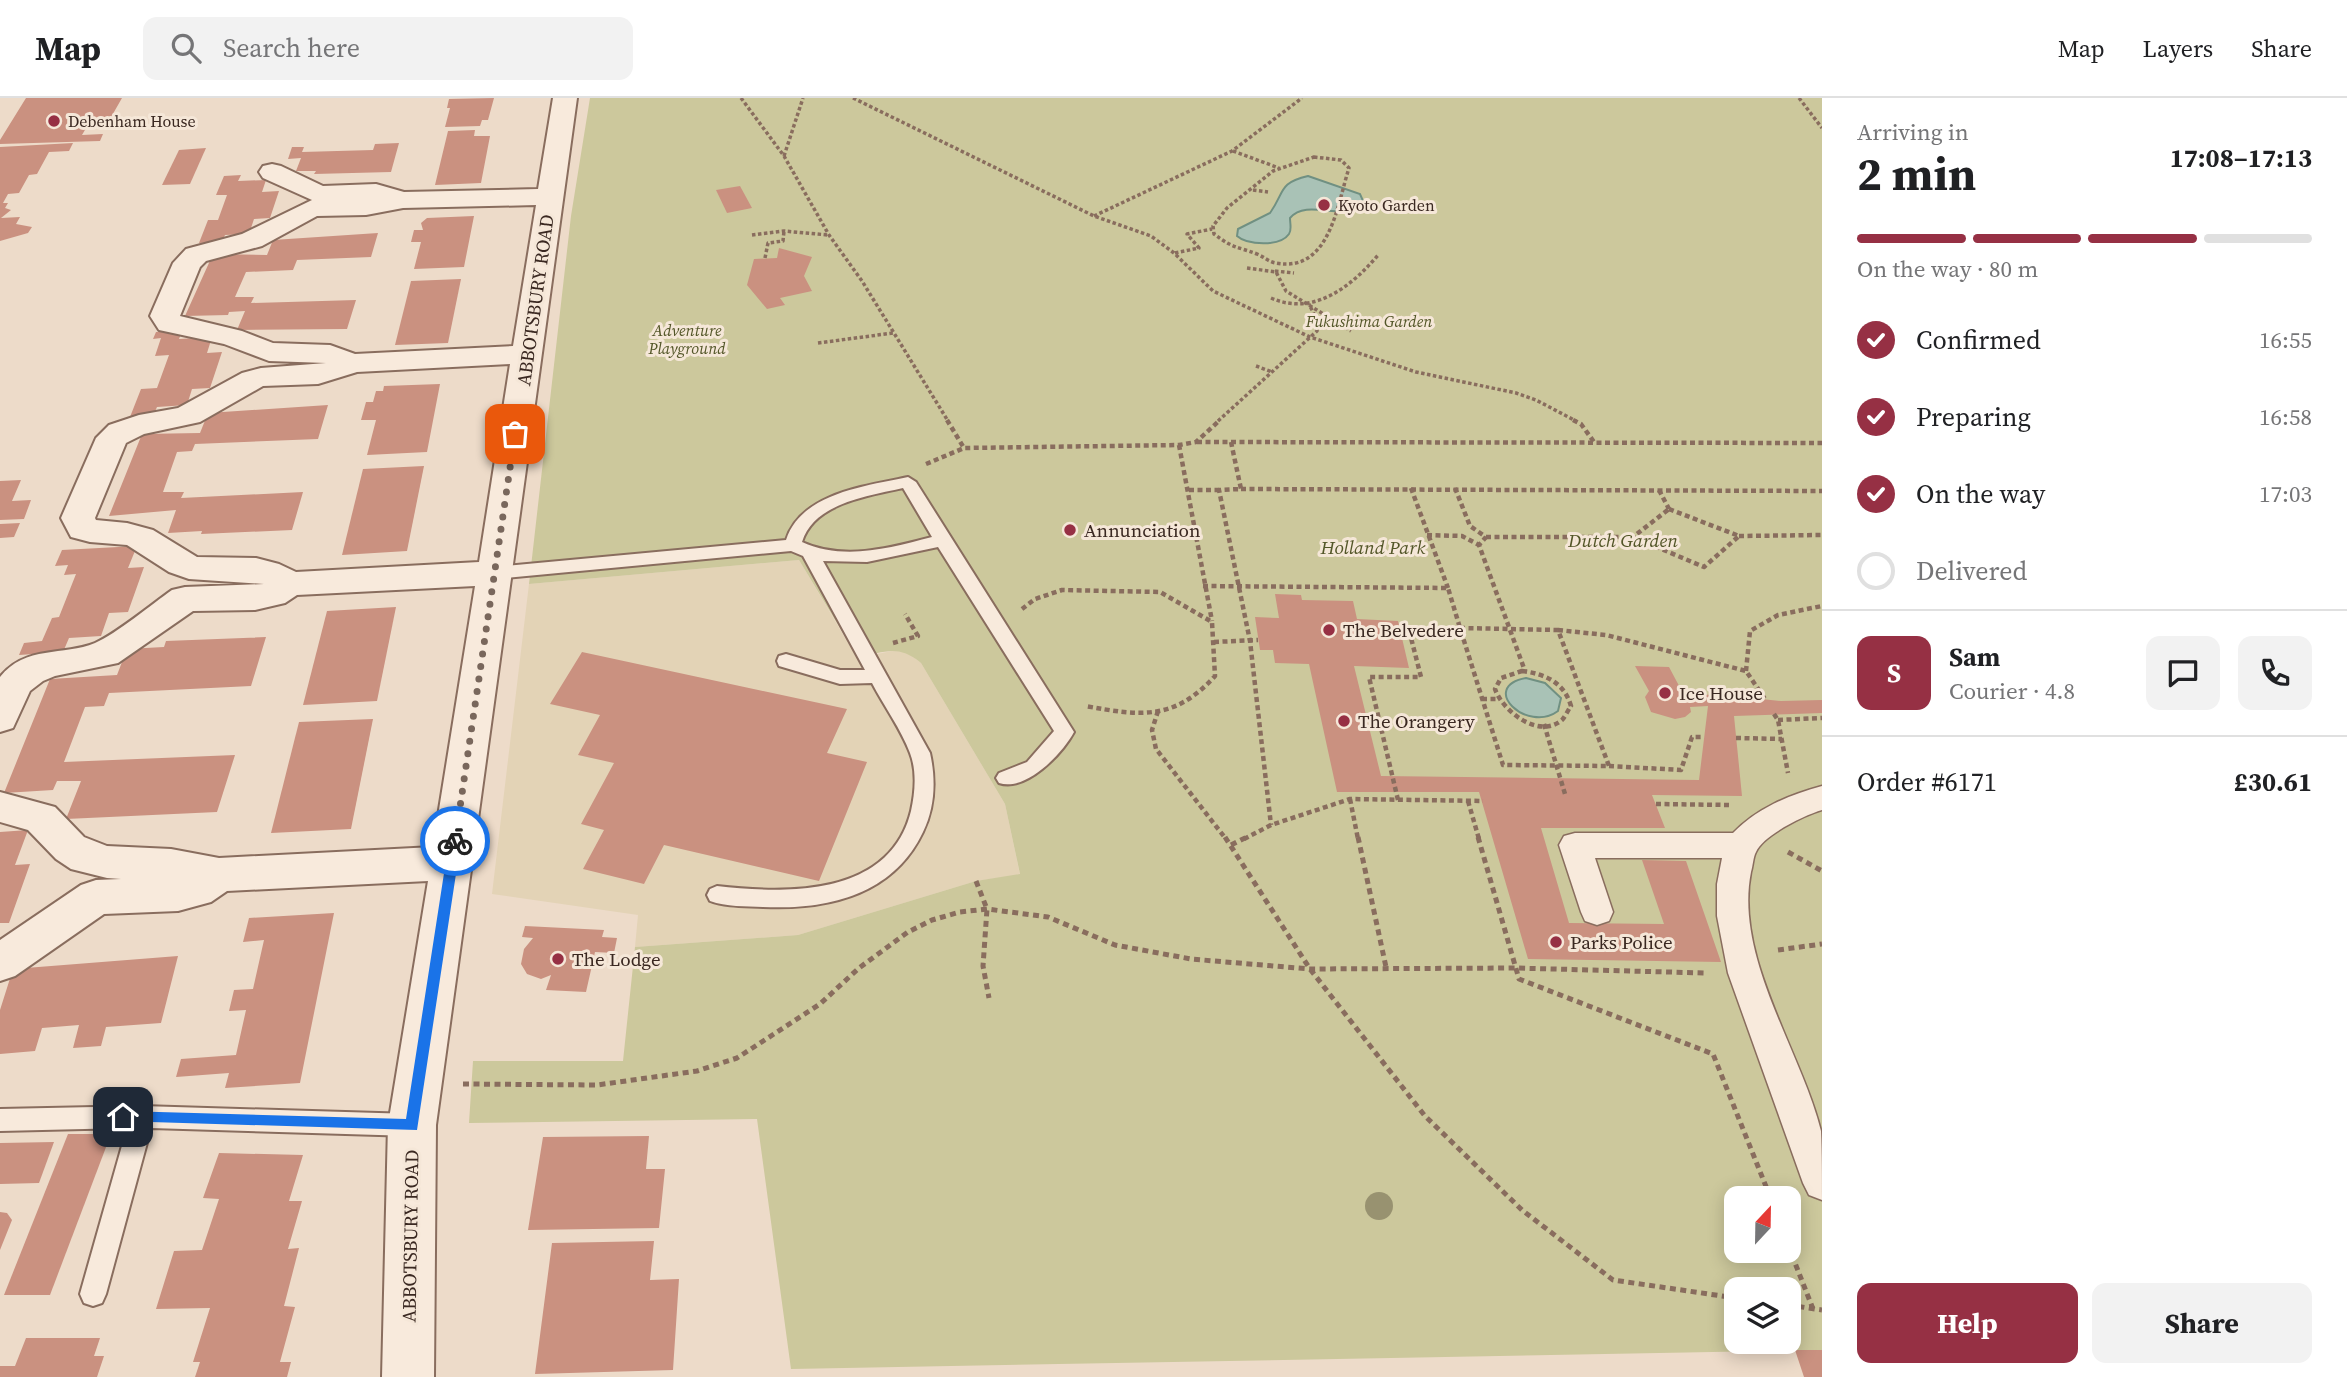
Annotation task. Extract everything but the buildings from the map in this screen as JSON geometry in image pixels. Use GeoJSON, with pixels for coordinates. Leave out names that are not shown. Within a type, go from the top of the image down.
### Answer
{"type":"FeatureCollection","features":[{"type":"Feature","properties":{"kind":"street","name":"ABBOTSBURY ROAD"},"geometry":{"type":"LineString","coordinates":[[408,1377],[415,1104],[565,98]]}},
{"type":"Feature","properties":{"kind":"street"},"geometry":{"type":"LineString","coordinates":[[272,172],[316,201],[366,207],[403,200],[550,197]]}},
{"type":"Feature","properties":{"kind":"street"},"geometry":{"type":"LineString","coordinates":[[316,201],[252,240],[196,255],[187,263],[165,316],[169,324],[232,337],[264,365],[321,376],[334,374],[351,363],[527,354]]}},
{"type":"Feature","properties":{"kind":"street"},"geometry":{"type":"LineString","coordinates":[[264,365],[191,414],[169,422],[139,424],[122,429],[112,438],[78,518],[83,529],[100,534],[129,534],[143,538],[179,564],[191,584],[255,597],[273,594],[290,584],[494,573]]}},
{"type":"Feature","properties":{"kind":"street"},"geometry":{"type":"LineString","coordinates":[[0,718],[15,683],[30,671],[47,664],[79,661],[105,654],[191,584]]}},
{"type":"Feature","properties":{"kind":"street"},"geometry":{"type":"LineString","coordinates":[[1808,802],[1772,818],[1741,846],[1732,884],[1733,916],[1745,974],[1822,1183]]}},
{"type":"Feature","properties":{"kind":"street"},"geometry":{"type":"LineString","coordinates":[[0,807],[41,818],[70,848],[86,857],[102,879],[178,894],[196,890],[219,875],[451,863]]}},
{"type":"Feature","properties":{"kind":"street"},"geometry":{"type":"LineString","coordinates":[[1597,912],[1575,845],[1741,846]]}},
{"type":"Feature","properties":{"kind":"street"},"geometry":{"type":"LineString","coordinates":[[0,963],[102,879]]}},
{"type":"Feature","properties":{"kind":"lane"},"geometry":{"type":"LineString","coordinates":[[717,895],[779,900],[832,894],[870,880],[896,862],[915,832],[924,801],[925,772],[920,753],[866,650],[801,549],[796,533],[803,522],[815,513],[846,497],[908,482],[1064,733],[1034,767],[1006,778]]}},
{"type":"Feature","properties":{"kind":"lane"},"geometry":{"type":"LineString","coordinates":[[494,573],[801,549],[872,557],[943,540]]}},
{"type":"Feature","properties":{"kind":"lane"},"geometry":{"type":"LineString","coordinates":[[786,660],[840,677],[878,676]]}},
{"type":"Feature","properties":{"kind":"lane"},"geometry":{"type":"LineString","coordinates":[[0,1120],[142,1117],[415,1104]]}},
{"type":"Feature","properties":{"kind":"lane"},"geometry":{"type":"LineString","coordinates":[[93,1294],[142,1117]]}},
{"type":"Feature","properties":{"kind":"path"},"geometry":{"type":"LineString","coordinates":[[741,98],[784,156],[829,235],[862,281],[964,448]]}},
{"type":"Feature","properties":{"kind":"path"},"geometry":{"type":"LineString","coordinates":[[784,156],[803,98]]}},
{"type":"Feature","properties":{"kind":"path"},"geometry":{"type":"LineString","coordinates":[[853,98],[1094,216],[1151,236],[1174,253],[1213,290],[1310,337],[1416,372],[1526,396],[1551,406],[1581,424],[1594,442]]}},
{"type":"Feature","properties":{"kind":"path"},"geometry":{"type":"LineString","coordinates":[[1094,216],[1232,151],[1302,98]]}},
{"type":"Feature","properties":{"kind":"path"},"geometry":{"type":"LineString","coordinates":[[1799,98],[1822,128]]}},
{"type":"Feature","properties":{"kind":"path"},"geometry":{"type":"LineString","coordinates":[[1232,151],[1279,168]]}},
{"type":"Feature","properties":{"kind":"path"},"geometry":{"type":"LineString","coordinates":[[1174,253],[1199,248],[1187,234],[1212,229],[1227,208],[1279,168],[1301,160],[1331,158],[1341,160],[1349,168],[1344,192],[1341,191],[1328,236],[1319,252],[1290,264],[1267,260],[1225,245],[1212,229]]}},
{"type":"Feature","properties":{"kind":"path"},"geometry":{"type":"LineString","coordinates":[[1252,190],[1268,192]]}},
{"type":"Feature","properties":{"kind":"path"},"geometry":{"type":"LineString","coordinates":[[752,235],[783,230],[829,235]]}},
{"type":"Feature","properties":{"kind":"path"},"geometry":{"type":"LineString","coordinates":[[765,258],[768,243],[783,241],[783,230]]}},
{"type":"Feature","properties":{"kind":"path"},"geometry":{"type":"LineString","coordinates":[[1271,298],[1290,306],[1309,304],[1349,286],[1379,254]]}},
{"type":"Feature","properties":{"kind":"path"},"geometry":{"type":"LineString","coordinates":[[1264,270],[1267,260]]}},
{"type":"Feature","properties":{"kind":"path"},"geometry":{"type":"LineString","coordinates":[[1247,268],[1294,272]]}},
{"type":"Feature","properties":{"kind":"path"},"geometry":{"type":"LineString","coordinates":[[1274,271],[1286,290],[1351,331]]}},
{"type":"Feature","properties":{"kind":"path"},"geometry":{"type":"LineString","coordinates":[[1196,442],[1310,337],[1319,325],[1309,304]]}},
{"type":"Feature","properties":{"kind":"path"},"geometry":{"type":"LineString","coordinates":[[818,343],[893,333]]}},
{"type":"Feature","properties":{"kind":"path"},"geometry":{"type":"LineString","coordinates":[[1256,366],[1272,372]]}},
{"type":"Feature","properties":{"kind":"path"},"geometry":{"type":"LineString","coordinates":[[908,482],[922,466],[964,448],[1179,445],[1196,442],[1822,443]]}},
{"type":"Feature","properties":{"kind":"path"},"geometry":{"type":"LineString","coordinates":[[1231,442],[1241,489]]}},
{"type":"Feature","properties":{"kind":"path"},"geometry":{"type":"LineString","coordinates":[[1028,677],[1071,703],[1124,713],[1158,711],[1192,700],[1216,676],[1212,622],[1203,586],[1189,490],[1179,445]]}},
{"type":"Feature","properties":{"kind":"path"},"geometry":{"type":"LineString","coordinates":[[1411,488],[1447,588],[1503,765],[1609,766],[1681,771],[1692,737],[1704,737]]}},
{"type":"Feature","properties":{"kind":"path"},"geometry":{"type":"LineString","coordinates":[[1189,490],[1455,488],[1821,493]]}},
{"type":"Feature","properties":{"kind":"path"},"geometry":{"type":"LineString","coordinates":[[1455,488],[1470,526],[1486,537],[1633,537],[1704,567],[1739,536]]}},
{"type":"Feature","properties":{"kind":"path"},"geometry":{"type":"LineString","coordinates":[[1658,489],[1669,509],[1739,536],[1822,535]]}},
{"type":"Feature","properties":{"kind":"path"},"geometry":{"type":"LineString","coordinates":[[1219,490],[1250,641],[1271,825]]}},
{"type":"Feature","properties":{"kind":"path"},"geometry":{"type":"LineString","coordinates":[[1633,537],[1669,509]]}},
{"type":"Feature","properties":{"kind":"path"},"geometry":{"type":"LineString","coordinates":[[1461,536],[1470,526]]}},
{"type":"Feature","properties":{"kind":"path"},"geometry":{"type":"LineString","coordinates":[[1427,535],[1461,536],[1479,545],[1525,671]]}},
{"type":"Feature","properties":{"kind":"path"},"geometry":{"type":"LineString","coordinates":[[1479,545],[1486,537]]}},
{"type":"Feature","properties":{"kind":"path"},"geometry":{"type":"LineString","coordinates":[[1203,586],[1239,584],[1447,588]]}},
{"type":"Feature","properties":{"kind":"path"},"geometry":{"type":"LineString","coordinates":[[1004,638],[1014,617],[1035,598],[1062,590],[1160,592],[1212,622]]}},
{"type":"Feature","properties":{"kind":"path"},"geometry":{"type":"LineString","coordinates":[[1765,699],[1746,671],[1750,631],[1777,615],[1822,606]]}},
{"type":"Feature","properties":{"kind":"path"},"geometry":{"type":"LineString","coordinates":[[866,650],[918,636],[905,614]]}},
{"type":"Feature","properties":{"kind":"path"},"geometry":{"type":"LineString","coordinates":[[1460,628],[1558,630],[1606,635],[1746,671]]}},
{"type":"Feature","properties":{"kind":"path"},"geometry":{"type":"LineString","coordinates":[[1398,800],[1369,677],[1420,677],[1409,630]]}},
{"type":"Feature","properties":{"kind":"path"},"geometry":{"type":"LineString","coordinates":[[1558,630],[1609,766]]}},
{"type":"Feature","properties":{"kind":"path"},"geometry":{"type":"LineString","coordinates":[[1214,642],[1258,640]]}},
{"type":"Feature","properties":{"kind":"path"},"geometry":{"type":"LineString","coordinates":[[1525,671],[1557,682],[1570,698],[1569,713],[1554,723],[1544,724],[1510,715],[1494,691],[1502,677],[1525,671]]}},
{"type":"Feature","properties":{"kind":"path"},"geometry":{"type":"LineString","coordinates":[[1570,698],[1583,698]]}},
{"type":"Feature","properties":{"kind":"path"},"geometry":{"type":"LineString","coordinates":[[1482,699],[1497,699]]}},
{"type":"Feature","properties":{"kind":"path"},"geometry":{"type":"LineString","coordinates":[[1158,711],[1152,730],[1156,749],[1231,845],[1310,970],[1425,1115],[1521,1210],[1613,1280],[1724,1296]]}},
{"type":"Feature","properties":{"kind":"path"},"geometry":{"type":"LineString","coordinates":[[1808,802],[1782,739],[1776,717],[1822,718]]}},
{"type":"Feature","properties":{"kind":"path"},"geometry":{"type":"LineString","coordinates":[[1544,724],[1565,794]]}},
{"type":"Feature","properties":{"kind":"path"},"geometry":{"type":"LineString","coordinates":[[1736,738],[1782,739]]}},
{"type":"Feature","properties":{"kind":"path"},"geometry":{"type":"LineString","coordinates":[[1350,799],[1386,967]]}},
{"type":"Feature","properties":{"kind":"path"},"geometry":{"type":"LineString","coordinates":[[1231,845],[1271,825],[1350,799],[1482,801]]}},
{"type":"Feature","properties":{"kind":"path"},"geometry":{"type":"LineString","coordinates":[[1468,801],[1519,979],[1713,1054],[1766,1186]]}},
{"type":"Feature","properties":{"kind":"path"},"geometry":{"type":"LineString","coordinates":[[976,881],[987,909],[983,966],[989,998]]}},
{"type":"Feature","properties":{"kind":"path"},"geometry":{"type":"LineString","coordinates":[[415,1104],[597,1085],[697,1071],[737,1058],[766,1042],[820,1004],[859,968],[908,932],[932,920],[960,912],[987,909],[1048,917],[1115,945],[1191,960],[1310,970],[1386,967],[1515,968],[1745,974]]}},
{"type":"Feature","properties":{"kind":"path"},"geometry":{"type":"LineString","coordinates":[[1795,1264],[1812,1308]]}},
{"type":"Feature","properties":{"kind":"path"},"geometry":{"type":"LineString","coordinates":[[1801,1307],[1822,1310]]}},
{"type":"Feature","properties":{"kind":"shaded area"},"geometry":{"type":"Polygon","coordinates":[[[1308,176],[1360,194],[1364,203],[1347,211],[1298,212],[1290,218],[1289,234],[1271,243],[1255,243],[1237,236],[1238,229],[1270,213],[1287,185],[1308,176]]]}},
{"type":"Feature","properties":{"kind":"shaded area"},"geometry":{"type":"Polygon","coordinates":[[[799,560],[857,658],[897,650],[910,654],[921,663],[1005,804],[1020,875],[976,881],[798,935],[635,947],[638,915],[492,894],[529,584],[799,560]]]}},
{"type":"Feature","properties":{"kind":"shaded area"},"geometry":{"type":"Polygon","coordinates":[[[1526,678],[1545,683],[1561,698],[1558,711],[1546,717],[1533,717],[1512,706],[1506,690],[1512,683],[1526,678]]]}},
{"type":"Feature","properties":{"kind":"green space","name":"Holland Park"},"geometry":{"type":"Polygon","coordinates":[[[590,98],[1822,98],[1822,1350],[1801,1350],[1801,1277],[1724,1277],[1724,1352],[791,1369],[757,1119],[469,1123],[473,1061],[623,1061],[635,947],[798,935],[976,881],[1020,874],[1005,804],[921,663],[898,651],[858,658],[799,560],[529,584],[571,216],[590,98]]]}},
{"type":"Feature","properties":{"kind":"way so far"},"geometry":{"type":"LineString","coordinates":[[455,841],[515,434]]}},
{"type":"Feature","properties":{"kind":"place","name":"Debenham House"},"geometry":{"type":"Point","coordinates":[54,121]}},
{"type":"Feature","properties":{"kind":"place","name":"Kyoto Garden"},"geometry":{"type":"Point","coordinates":[1324,205]}},
{"type":"Feature","properties":{"kind":"place","name":"Annunciation"},"geometry":{"type":"Point","coordinates":[1070,530]}},
{"type":"Feature","properties":{"kind":"place","name":"The Belvedere"},"geometry":{"type":"Point","coordinates":[1329,630]}},
{"type":"Feature","properties":{"kind":"place","name":"Ice House"},"geometry":{"type":"Point","coordinates":[1665,693]}},
{"type":"Feature","properties":{"kind":"place","name":"The Orangery"},"geometry":{"type":"Point","coordinates":[1344,721]}},
{"type":"Feature","properties":{"kind":"place","name":"Parks Police"},"geometry":{"type":"Point","coordinates":[1556,942]}},
{"type":"Feature","properties":{"kind":"place","name":"The Lodge"},"geometry":{"type":"Point","coordinates":[558,959]}},
{"type":"Feature","properties":{"kind":"route"},"geometry":{"type":"LineString","coordinates":[[123,1117],[412,1125],[455,841]]}},
{"type":"Feature","properties":{"kind":"park label","name":"Fukushima Garden"},"geometry":{"type":"Point","coordinates":[1369,321]}},
{"type":"Feature","properties":{"kind":"park label","name":"Adventure Playground"},"geometry":{"type":"Point","coordinates":[687,339]}},
{"type":"Feature","properties":{"kind":"park label","name":"Dutch Garden"},"geometry":{"type":"Point","coordinates":[1623,540]}}]}
